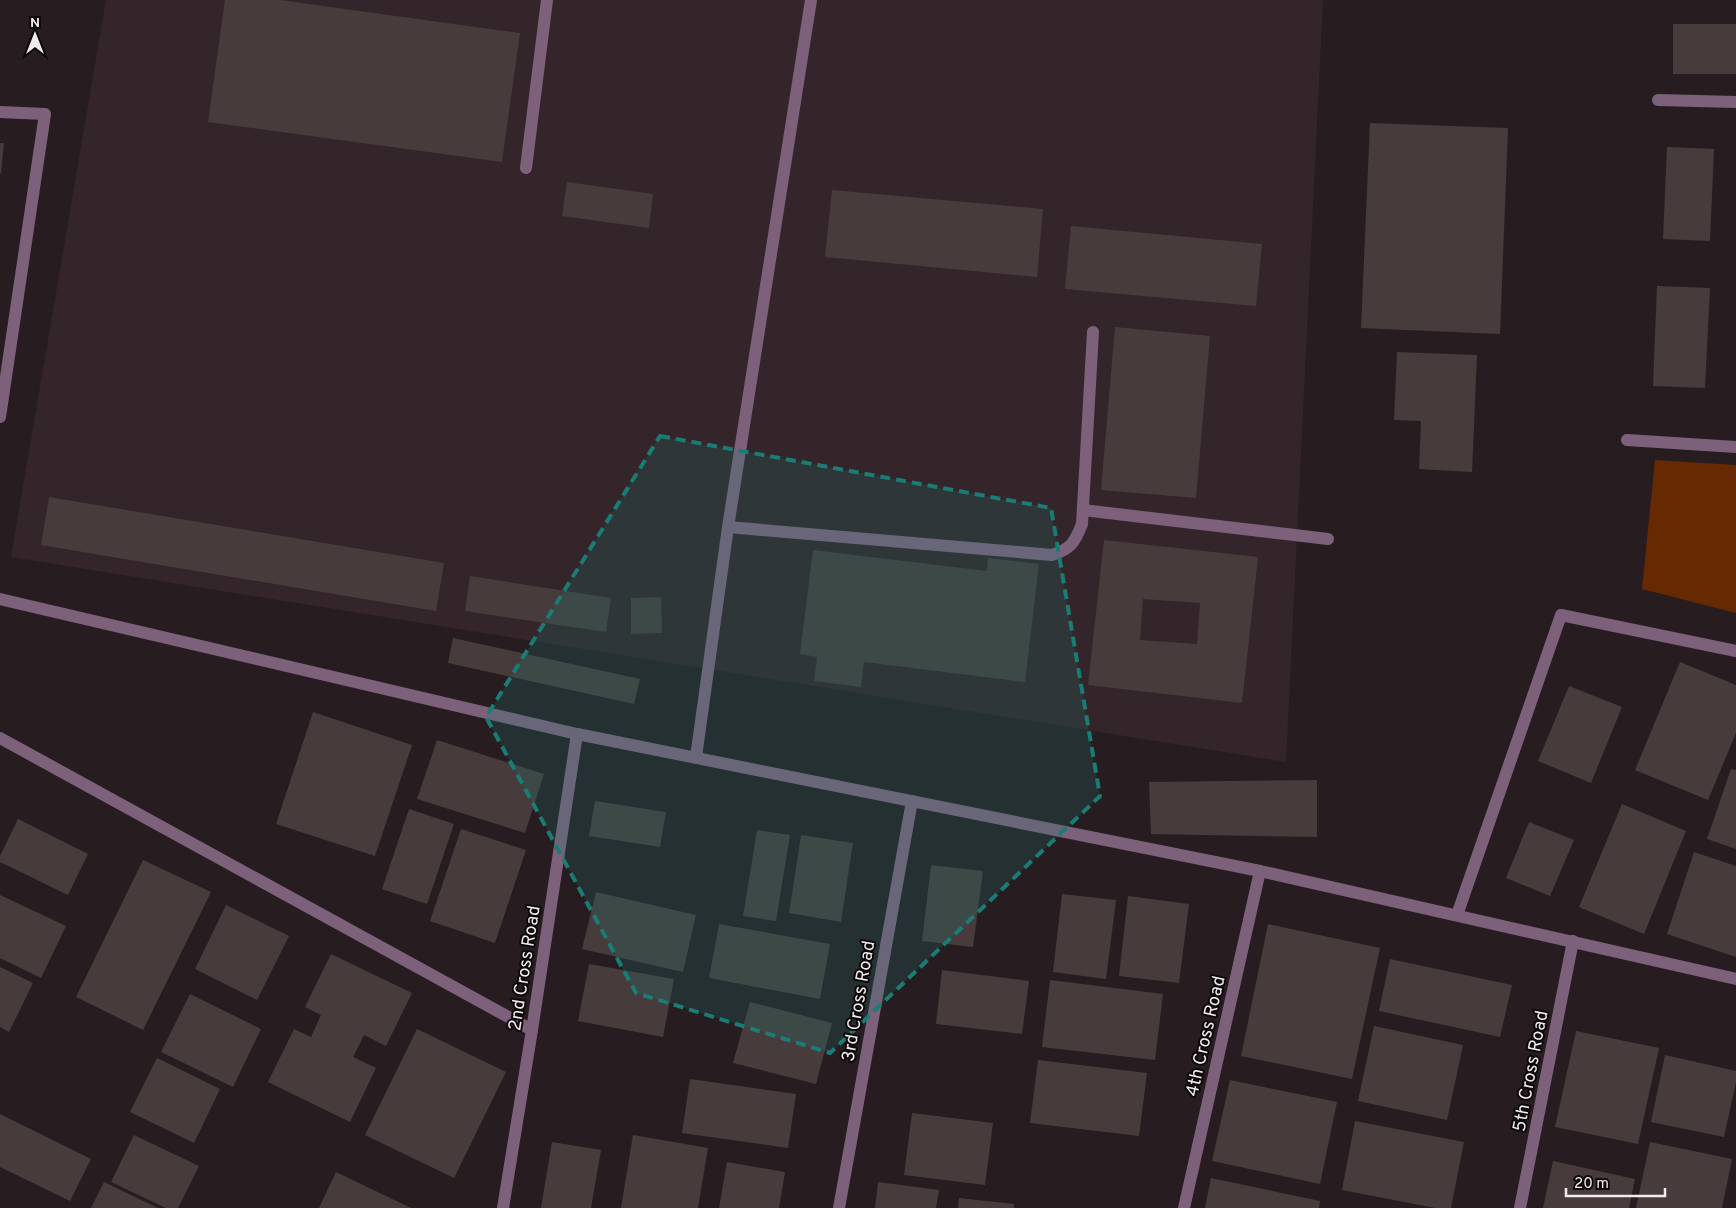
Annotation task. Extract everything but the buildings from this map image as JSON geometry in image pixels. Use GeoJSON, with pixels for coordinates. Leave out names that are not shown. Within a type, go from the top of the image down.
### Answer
{"type":"FeatureCollection","features":[{"type":"Feature","properties":{"kind":"street"},"geometry":{"type":"LineString","coordinates":[[526,168],[547,0]]}},
{"type":"Feature","properties":{"kind":"street"},"geometry":{"type":"LineString","coordinates":[[696,757],[728,527],[810,0]]}},
{"type":"Feature","properties":{"kind":"street"},"geometry":{"type":"LineString","coordinates":[[1658,100],[1736,102]]}},
{"type":"Feature","properties":{"kind":"street"},"geometry":{"type":"LineString","coordinates":[[0,112],[45,114],[4,361],[0,417]]}},
{"type":"Feature","properties":{"kind":"street"},"geometry":{"type":"LineString","coordinates":[[728,527],[1052,554],[1064,551],[1073,543],[1082,524],[1093,332]]}},
{"type":"Feature","properties":{"kind":"street"},"geometry":{"type":"LineString","coordinates":[[1627,440],[1736,447]]}},
{"type":"Feature","properties":{"kind":"street"},"geometry":{"type":"LineString","coordinates":[[1083,510],[1328,539]]}},
{"type":"Feature","properties":{"kind":"street"},"geometry":{"type":"LineString","coordinates":[[0,599],[577,734],[1260,871],[1736,979]]}},
{"type":"Feature","properties":{"kind":"street"},"geometry":{"type":"LineString","coordinates":[[1457,915],[1561,615],[1736,652]]}},
{"type":"Feature","properties":{"kind":"street","name":"2nd Cross Road"},"geometry":{"type":"LineString","coordinates":[[503,1208],[577,734]]}},
{"type":"Feature","properties":{"kind":"street"},"geometry":{"type":"LineString","coordinates":[[0,738],[532,1030]]}},
{"type":"Feature","properties":{"kind":"street","name":"3rd Cross Road"},"geometry":{"type":"LineString","coordinates":[[839,1208],[912,801]]}},
{"type":"Feature","properties":{"kind":"street","name":"4th Cross Road"},"geometry":{"type":"LineString","coordinates":[[1184,1208],[1260,871]]}},
{"type":"Feature","properties":{"kind":"street","name":"5th Cross Road"},"geometry":{"type":"LineString","coordinates":[[1520,1208],[1573,941]]}},
{"type":"Feature","properties":{"kind":"highlighted area"},"geometry":{"type":"Polygon","coordinates":[[[660,436],[1051,508],[1100,796],[830,1053],[636,993],[486,717],[660,436]]]}},
{"type":"Feature","properties":{"kind":"shaded area"},"geometry":{"type":"Polygon","coordinates":[[[106,0],[1323,0],[1286,762],[11,557],[106,0]]]}},
{"type":"Feature","properties":{"kind":"shaded area"},"geometry":{"type":"Polygon","coordinates":[[[1655,460],[1736,465],[1736,613],[1642,589],[1655,460]]]}}]}
